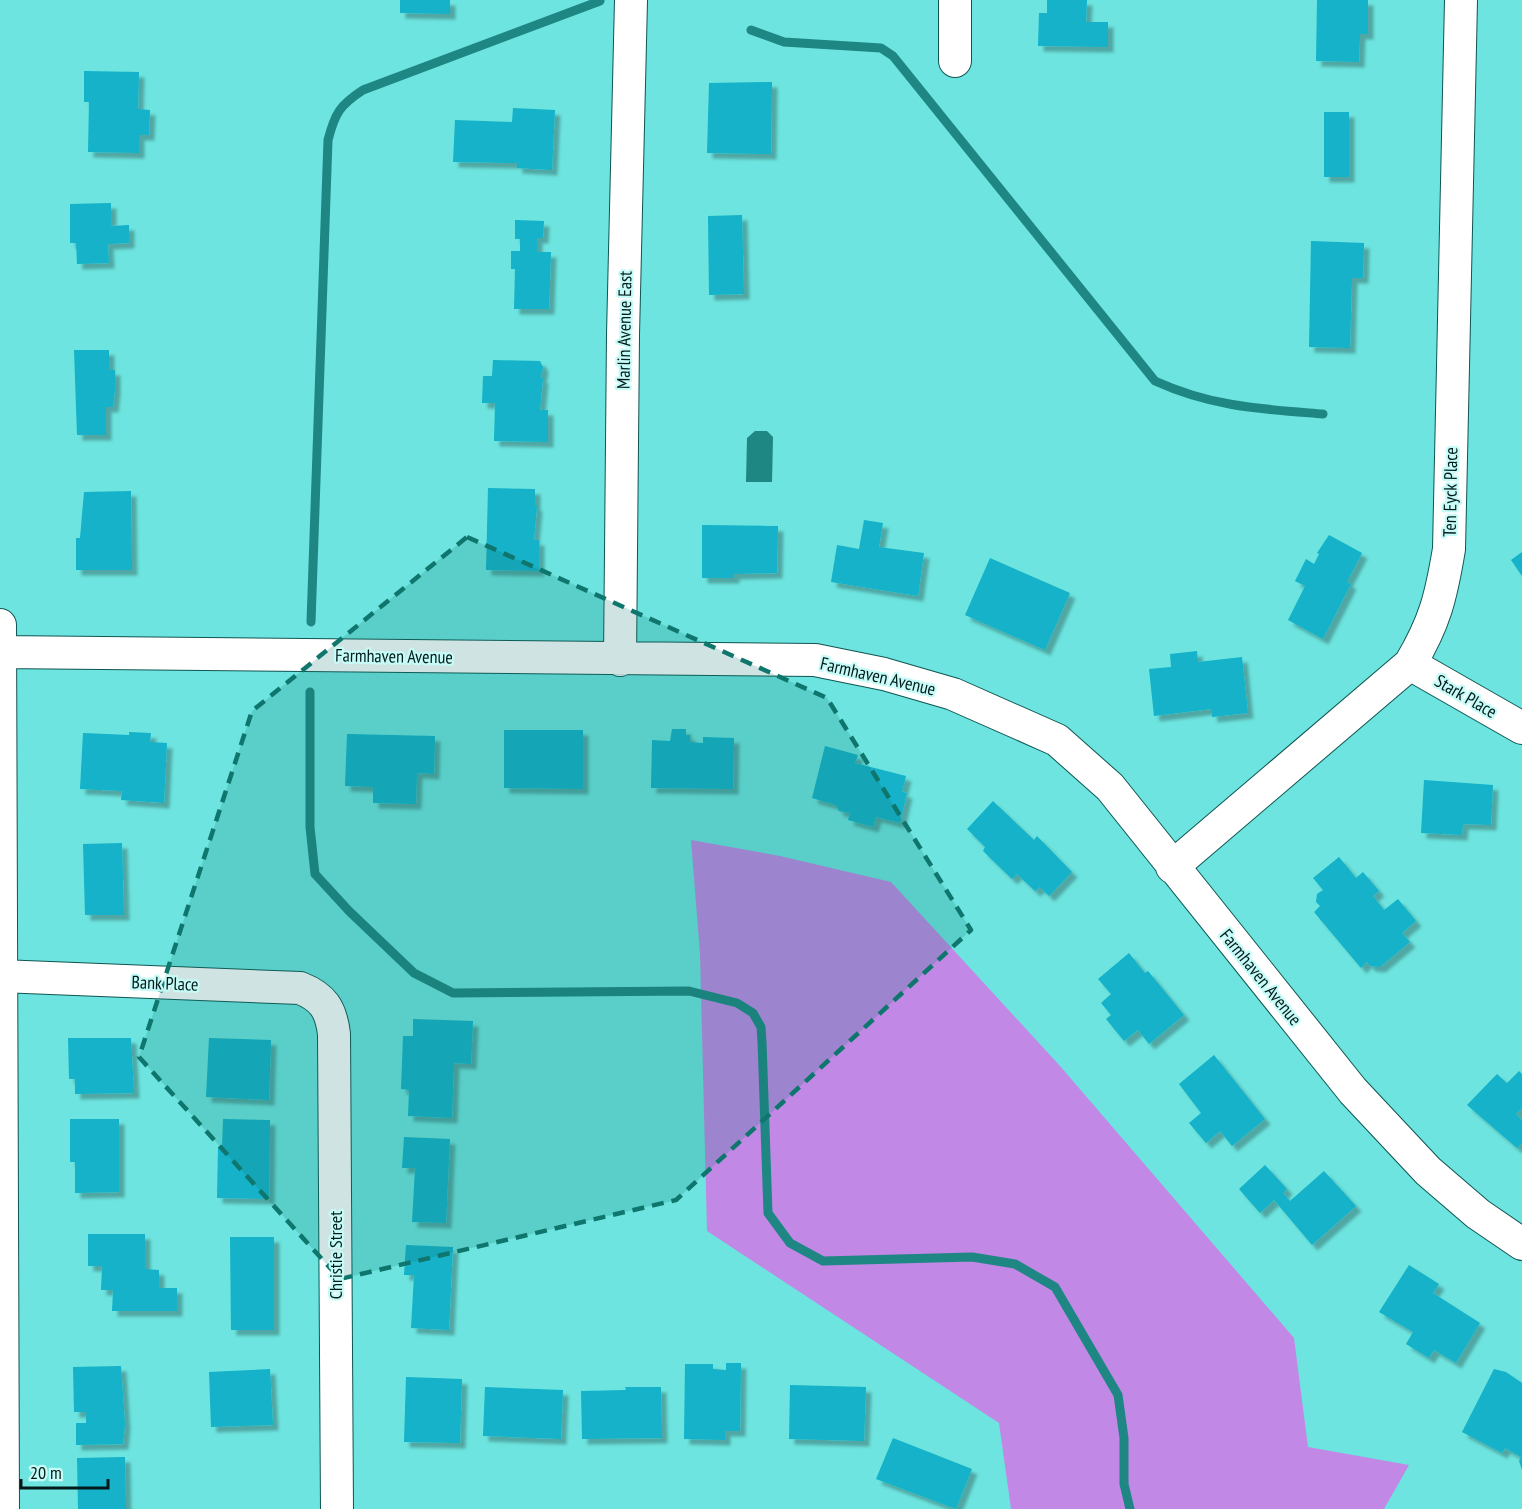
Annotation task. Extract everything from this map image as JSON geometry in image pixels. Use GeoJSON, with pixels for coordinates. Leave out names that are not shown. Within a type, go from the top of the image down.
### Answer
{"type":"FeatureCollection","features":[{"type":"Feature","properties":{"kind":"street","name":"Marlin Avenue East"},"geometry":{"type":"LineString","coordinates":[[620,660],[630,0]]}},
{"type":"Feature","properties":{"kind":"street"},"geometry":{"type":"LineString","coordinates":[[955,0],[955,61]]}},
{"type":"Feature","properties":{"kind":"street","name":"Ten Eyck Place"},"geometry":{"type":"LineString","coordinates":[[1172,867],[1410,664],[1430,630],[1442,591],[1449,549],[1461,0]]}},
{"type":"Feature","properties":{"kind":"street"},"geometry":{"type":"LineString","coordinates":[[0,626],[3,1509]]}},
{"type":"Feature","properties":{"kind":"street","name":"Farmhaven Avenue"},"geometry":{"type":"LineString","coordinates":[[0,652],[620,660],[815,660],[884,674],[953,694],[1057,740],[1110,787],[1172,867],[1361,1099],[1428,1171],[1478,1214],[1522,1244]]}},
{"type":"Feature","properties":{"kind":"street","name":"Stark Place"},"geometry":{"type":"LineString","coordinates":[[1410,664],[1522,728]]}},
{"type":"Feature","properties":{"kind":"street","name":"Bank Place"},"geometry":{"type":"LineString","coordinates":[[1,976],[300,988],[314,994],[325,1004]]}},
{"type":"Feature","properties":{"kind":"street","name":"Christie Street"},"geometry":{"type":"LineString","coordinates":[[325,1004],[332,1015],[333,1034],[337,1509]]}},
{"type":"Feature","properties":{"kind":"highlighted area"},"geometry":{"type":"Polygon","coordinates":[[[467,537],[827,698],[971,930],[676,1200],[340,1279],[139,1057],[252,711],[467,537]]]}},
{"type":"Feature","properties":{"kind":"shaded area"},"geometry":{"type":"Polygon","coordinates":[[[691,840],[780,856],[891,882],[1060,1066],[1294,1338],[1308,1447],[1409,1465],[1384,1509],[1011,1509],[999,1423],[707,1231],[700,954],[691,840]]]}},
{"type":"Feature","properties":{"kind":"water"},"geometry":{"type":"Polygon","coordinates":[[[755,431],[767,431],[773,437],[772,482],[746,482],[747,438],[755,431]]]}},
{"type":"Feature","properties":{"kind":"building"},"geometry":{"type":"Polygon","coordinates":[[[400,0],[450,0],[450,14],[400,13],[400,0]]]}},
{"type":"Feature","properties":{"kind":"building"},"geometry":{"type":"Polygon","coordinates":[[[1047,0],[1087,0],[1086,22],[1108,22],[1108,47],[1038,46],[1039,13],[1047,13],[1047,0]]]}},
{"type":"Feature","properties":{"kind":"building"},"geometry":{"type":"Polygon","coordinates":[[[1317,0],[1368,0],[1368,34],[1360,34],[1359,62],[1316,61],[1317,0]]]}},
{"type":"Feature","properties":{"kind":"building"},"geometry":{"type":"Polygon","coordinates":[[[84,71],[139,72],[138,109],[150,110],[149,135],[139,135],[139,153],[88,152],[89,102],[84,102],[84,71]]]}},
{"type":"Feature","properties":{"kind":"building"},"geometry":{"type":"Polygon","coordinates":[[[772,82],[771,154],[707,153],[709,83],[772,82]]]}},
{"type":"Feature","properties":{"kind":"building"},"geometry":{"type":"Polygon","coordinates":[[[513,108],[555,110],[552,170],[517,168],[517,163],[453,162],[455,120],[512,122],[513,108]]]}},
{"type":"Feature","properties":{"kind":"building"},"geometry":{"type":"Polygon","coordinates":[[[1324,112],[1349,112],[1349,177],[1324,177],[1324,112]]]}},
{"type":"Feature","properties":{"kind":"building"},"geometry":{"type":"Polygon","coordinates":[[[111,203],[111,226],[129,225],[129,243],[108,244],[109,263],[77,264],[76,243],[70,243],[70,204],[111,203]]]}},
{"type":"Feature","properties":{"kind":"building"},"geometry":{"type":"Polygon","coordinates":[[[742,215],[744,294],[709,295],[708,216],[742,215]]]}},
{"type":"Feature","properties":{"kind":"building"},"geometry":{"type":"Polygon","coordinates":[[[515,220],[544,221],[543,238],[537,238],[537,252],[551,252],[549,309],[514,309],[515,269],[511,269],[511,251],[520,251],[520,239],[515,239],[515,220]]]}},
{"type":"Feature","properties":{"kind":"building"},"geometry":{"type":"Polygon","coordinates":[[[1311,241],[1364,243],[1363,278],[1352,278],[1350,348],[1309,347],[1311,241]]]}},
{"type":"Feature","properties":{"kind":"building"},"geometry":{"type":"Polygon","coordinates":[[[74,350],[109,350],[109,370],[115,370],[115,389],[113,407],[106,407],[106,435],[77,435],[74,350]]]}},
{"type":"Feature","properties":{"kind":"building"},"geometry":{"type":"Polygon","coordinates":[[[493,360],[540,361],[543,367],[541,378],[543,378],[540,410],[548,410],[548,442],[494,441],[495,403],[482,403],[483,376],[492,376],[493,360]]]}},
{"type":"Feature","properties":{"kind":"building"},"geometry":{"type":"Polygon","coordinates":[[[488,488],[535,489],[535,506],[537,506],[534,540],[539,540],[539,571],[486,570],[488,488]]]}},
{"type":"Feature","properties":{"kind":"building"},"geometry":{"type":"Polygon","coordinates":[[[131,491],[132,570],[76,570],[76,538],[80,538],[84,492],[131,491]]]}},
{"type":"Feature","properties":{"kind":"building"},"geometry":{"type":"Polygon","coordinates":[[[864,520],[883,523],[879,547],[924,553],[918,596],[831,582],[837,545],[859,549],[864,520]]]}},
{"type":"Feature","properties":{"kind":"building"},"geometry":{"type":"Polygon","coordinates":[[[702,525],[778,526],[777,573],[734,574],[734,578],[702,578],[702,525]]]}},
{"type":"Feature","properties":{"kind":"building"},"geometry":{"type":"Polygon","coordinates":[[[1329,535],[1362,553],[1347,582],[1351,584],[1323,639],[1288,620],[1305,586],[1295,581],[1306,559],[1314,564],[1319,554],[1317,553],[1329,535]]]}},
{"type":"Feature","properties":{"kind":"building"},"geometry":{"type":"Polygon","coordinates":[[[1522,552],[1522,576],[1511,560],[1522,552]]]}},
{"type":"Feature","properties":{"kind":"building"},"geometry":{"type":"Polygon","coordinates":[[[990,558],[1070,593],[1045,650],[965,615],[990,558]]]}},
{"type":"Feature","properties":{"kind":"building"},"geometry":{"type":"Polygon","coordinates":[[[1197,651],[1198,662],[1242,657],[1248,713],[1212,717],[1211,709],[1154,716],[1149,669],[1171,667],[1170,654],[1197,651]]]}},
{"type":"Feature","properties":{"kind":"building"},"geometry":{"type":"Polygon","coordinates":[[[672,729],[686,729],[686,735],[690,735],[690,742],[703,743],[703,737],[734,738],[733,789],[651,788],[652,740],[670,741],[672,729]]]}},
{"type":"Feature","properties":{"kind":"building"},"geometry":{"type":"Polygon","coordinates":[[[504,730],[583,730],[583,789],[504,788],[504,730]]]}},
{"type":"Feature","properties":{"kind":"building"},"geometry":{"type":"Polygon","coordinates":[[[129,732],[151,733],[150,742],[167,743],[164,803],[121,800],[122,791],[80,789],[83,733],[129,735],[129,732]]]}},
{"type":"Feature","properties":{"kind":"building"},"geometry":{"type":"Polygon","coordinates":[[[347,734],[435,736],[434,774],[417,773],[416,804],[373,803],[373,787],[345,786],[347,734]]]}},
{"type":"Feature","properties":{"kind":"building"},"geometry":{"type":"Polygon","coordinates":[[[825,746],[858,755],[855,763],[906,776],[902,792],[907,793],[900,823],[876,817],[873,827],[848,820],[850,813],[839,811],[836,805],[812,798],[825,746]]]}},
{"type":"Feature","properties":{"kind":"building"},"geometry":{"type":"Polygon","coordinates":[[[1424,780],[1493,785],[1491,825],[1463,824],[1462,835],[1421,833],[1424,780]]]}},
{"type":"Feature","properties":{"kind":"building"},"geometry":{"type":"Polygon","coordinates":[[[993,801],[1034,840],[1037,836],[1072,872],[1049,896],[1040,887],[1035,891],[1017,874],[1012,879],[983,851],[985,847],[967,829],[993,801]]]}},
{"type":"Feature","properties":{"kind":"building"},"geometry":{"type":"Polygon","coordinates":[[[122,843],[124,915],[85,915],[83,844],[122,843]]]}},
{"type":"Feature","properties":{"kind":"building"},"geometry":{"type":"Polygon","coordinates":[[[1339,857],[1356,878],[1363,872],[1379,891],[1373,896],[1384,910],[1398,899],[1416,921],[1402,933],[1410,942],[1380,967],[1370,966],[1367,962],[1361,968],[1314,912],[1320,906],[1316,902],[1317,894],[1323,890],[1313,878],[1339,857]]]}},
{"type":"Feature","properties":{"kind":"building"},"geometry":{"type":"Polygon","coordinates":[[[1129,953],[1145,973],[1148,971],[1184,1015],[1149,1044],[1138,1030],[1124,1041],[1106,1019],[1111,1015],[1101,1003],[1111,994],[1098,979],[1129,953]]]}},
{"type":"Feature","properties":{"kind":"building"},"geometry":{"type":"Polygon","coordinates":[[[413,1019],[473,1021],[471,1064],[454,1063],[452,1118],[408,1116],[409,1090],[401,1089],[403,1036],[413,1036],[413,1019]]]}},
{"type":"Feature","properties":{"kind":"building"},"geometry":{"type":"Polygon","coordinates":[[[68,1038],[131,1038],[134,1093],[75,1094],[75,1079],[69,1079],[68,1038]]]}},
{"type":"Feature","properties":{"kind":"building"},"geometry":{"type":"Polygon","coordinates":[[[209,1038],[271,1040],[269,1100],[206,1097],[209,1038]]]}},
{"type":"Feature","properties":{"kind":"building"},"geometry":{"type":"Polygon","coordinates":[[[1214,1055],[1265,1119],[1232,1146],[1220,1131],[1206,1143],[1189,1123],[1201,1113],[1179,1084],[1214,1055]]]}},
{"type":"Feature","properties":{"kind":"building"},"geometry":{"type":"Polygon","coordinates":[[[1519,1071],[1522,1074],[1522,1108],[1516,1114],[1522,1120],[1522,1143],[1517,1148],[1467,1105],[1497,1074],[1507,1083],[1519,1071]]]}},
{"type":"Feature","properties":{"kind":"building"},"geometry":{"type":"Polygon","coordinates":[[[70,1119],[119,1119],[119,1192],[75,1193],[75,1162],[70,1162],[70,1119]]]}},
{"type":"Feature","properties":{"kind":"building"},"geometry":{"type":"Polygon","coordinates":[[[223,1119],[270,1120],[269,1199],[217,1198],[218,1147],[222,1147],[223,1119]]]}},
{"type":"Feature","properties":{"kind":"building"},"geometry":{"type":"Polygon","coordinates":[[[404,1137],[450,1139],[446,1223],[412,1222],[415,1168],[402,1168],[404,1137]]]}},
{"type":"Feature","properties":{"kind":"building"},"geometry":{"type":"Polygon","coordinates":[[[1265,1165],[1287,1189],[1283,1193],[1290,1201],[1324,1171],[1356,1206],[1312,1245],[1274,1200],[1260,1213],[1239,1189],[1265,1165]]]}},
{"type":"Feature","properties":{"kind":"building"},"geometry":{"type":"Polygon","coordinates":[[[88,1234],[145,1234],[145,1269],[159,1270],[159,1288],[177,1288],[177,1311],[112,1311],[113,1290],[101,1290],[102,1266],[88,1266],[88,1234]]]}},
{"type":"Feature","properties":{"kind":"building"},"geometry":{"type":"Polygon","coordinates":[[[230,1237],[274,1237],[274,1330],[231,1330],[230,1237]]]}},
{"type":"Feature","properties":{"kind":"building"},"geometry":{"type":"Polygon","coordinates":[[[406,1245],[453,1247],[449,1330],[411,1328],[414,1275],[404,1275],[406,1245]]]}},
{"type":"Feature","properties":{"kind":"building"},"geometry":{"type":"Polygon","coordinates":[[[1409,1265],[1439,1284],[1433,1293],[1480,1323],[1456,1363],[1434,1350],[1429,1358],[1406,1344],[1413,1332],[1379,1312],[1409,1265]]]}},
{"type":"Feature","properties":{"kind":"building"},"geometry":{"type":"Polygon","coordinates":[[[726,1363],[741,1363],[740,1431],[725,1431],[725,1440],[684,1439],[685,1364],[713,1364],[713,1369],[726,1370],[726,1363]]]}},
{"type":"Feature","properties":{"kind":"building"},"geometry":{"type":"Polygon","coordinates":[[[121,1366],[125,1424],[123,1444],[76,1445],[76,1423],[86,1423],[86,1412],[74,1412],[73,1367],[121,1366]]]}},
{"type":"Feature","properties":{"kind":"building"},"geometry":{"type":"Polygon","coordinates":[[[270,1369],[273,1425],[211,1427],[209,1372],[270,1369]]]}},
{"type":"Feature","properties":{"kind":"building"},"geometry":{"type":"Polygon","coordinates":[[[1494,1369],[1506,1372],[1522,1383],[1522,1470],[1519,1461],[1521,1457],[1505,1448],[1502,1453],[1462,1432],[1494,1369]]]}},
{"type":"Feature","properties":{"kind":"building"},"geometry":{"type":"Polygon","coordinates":[[[406,1377],[462,1379],[460,1443],[404,1442],[406,1377]]]}},
{"type":"Feature","properties":{"kind":"building"},"geometry":{"type":"Polygon","coordinates":[[[790,1385],[866,1387],[864,1441],[789,1439],[790,1385]]]}},
{"type":"Feature","properties":{"kind":"building"},"geometry":{"type":"Polygon","coordinates":[[[485,1387],[563,1390],[561,1439],[483,1436],[485,1387]]]}},
{"type":"Feature","properties":{"kind":"building"},"geometry":{"type":"Polygon","coordinates":[[[625,1387],[661,1387],[662,1438],[582,1439],[581,1391],[626,1390],[625,1387]]]}},
{"type":"Feature","properties":{"kind":"building"},"geometry":{"type":"Polygon","coordinates":[[[893,1438],[972,1469],[956,1509],[876,1479],[893,1438]]]}},
{"type":"Feature","properties":{"kind":"building"},"geometry":{"type":"Polygon","coordinates":[[[125,1457],[126,1509],[78,1509],[77,1458],[125,1457]]]}},
{"type":"Feature","properties":{"kind":"waterway"},"geometry":{"type":"LineString","coordinates":[[311,622],[328,140],[336,116],[349,100],[363,90],[600,1]]}},
{"type":"Feature","properties":{"kind":"waterway"},"geometry":{"type":"LineString","coordinates":[[751,30],[784,42],[881,48],[893,56],[1155,381],[1217,402],[1323,414]]}},
{"type":"Feature","properties":{"kind":"waterway"},"geometry":{"type":"LineString","coordinates":[[310,692],[310,827],[315,874],[349,911],[414,973],[453,993],[689,991],[737,1003],[753,1013],[761,1027],[768,1213],[790,1243],[823,1261],[972,1257],[1015,1264],[1055,1287],[1118,1395],[1124,1438],[1124,1484],[1130,1509]]}}]}
